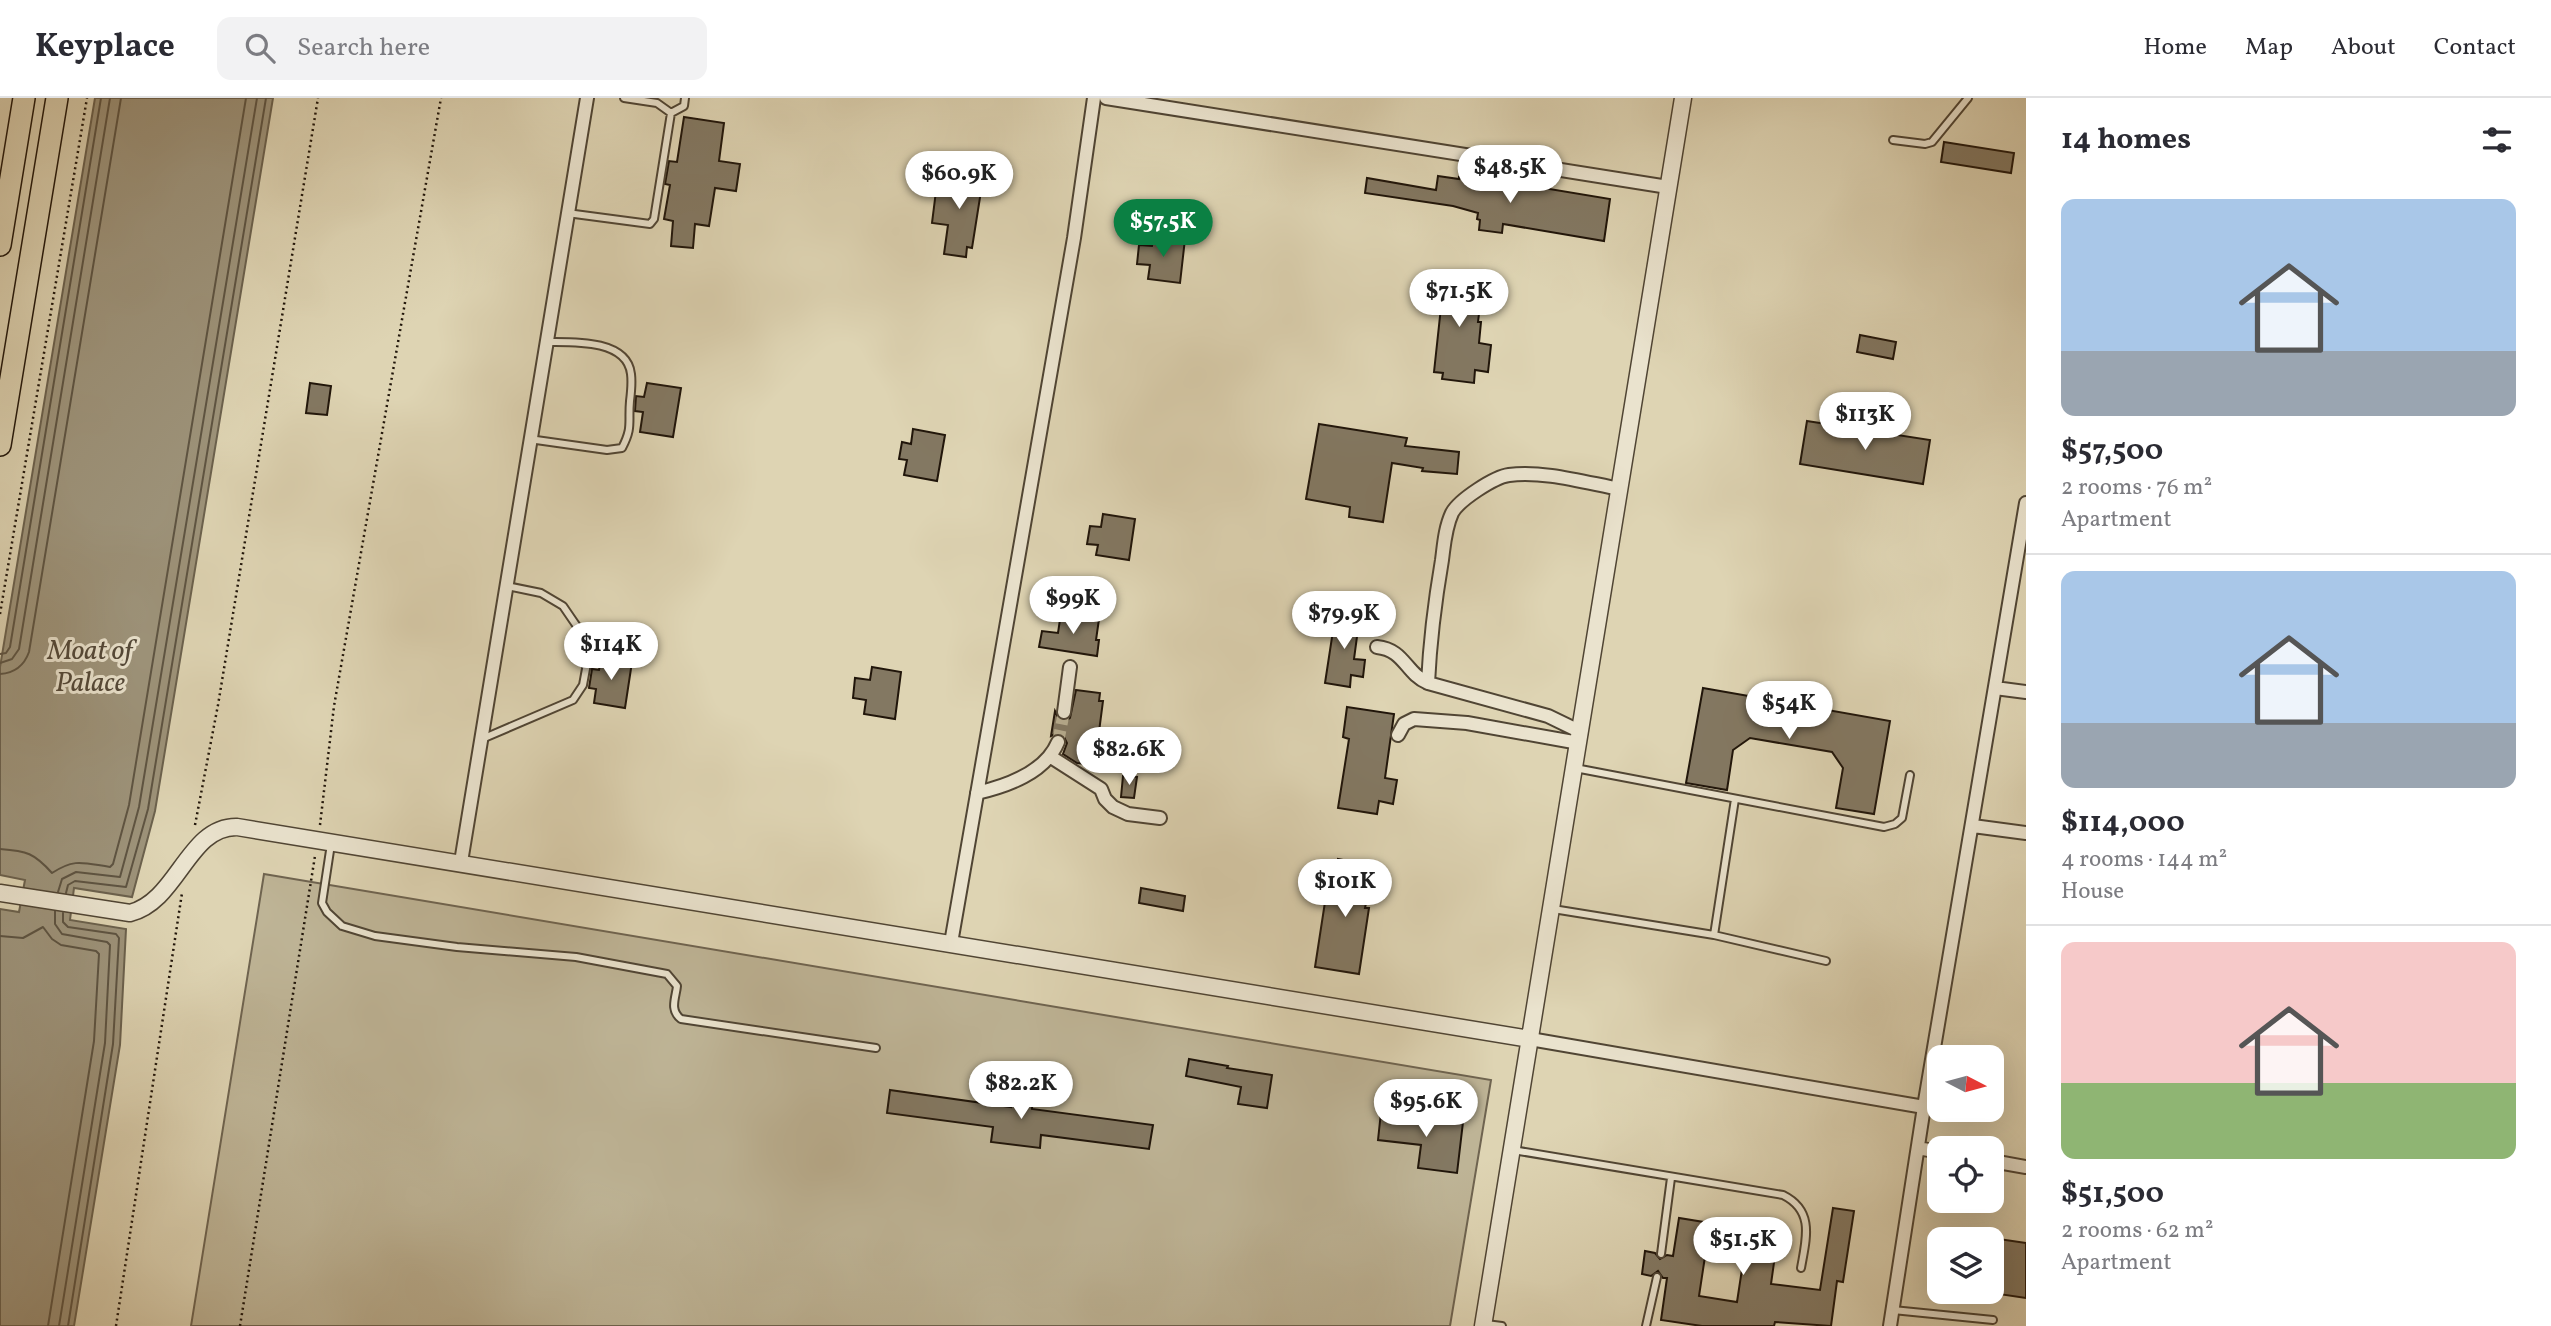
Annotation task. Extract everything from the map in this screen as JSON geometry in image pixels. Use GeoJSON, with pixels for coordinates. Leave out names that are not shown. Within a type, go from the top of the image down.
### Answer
{"type":"FeatureCollection","features":[{"type":"Feature","properties":{"kind":"main road"},"geometry":{"type":"LineString","coordinates":[[0,245],[3,208],[24,98]]}},
{"type":"Feature","properties":{"kind":"main road"},"geometry":{"type":"LineString","coordinates":[[0,445],[57,98]]}},
{"type":"Feature","properties":{"kind":"street"},"geometry":{"type":"LineString","coordinates":[[460,862],[507,586],[544,342],[587,98]]}},
{"type":"Feature","properties":{"kind":"street"},"geometry":{"type":"LineString","coordinates":[[951,943],[1072,249],[1094,98]]}},
{"type":"Feature","properties":{"kind":"street"},"geometry":{"type":"LineString","coordinates":[[1106,98],[1668,187]]}},
{"type":"Feature","properties":{"kind":"street"},"geometry":{"type":"LineString","coordinates":[[1483,1325],[1683,98]]}},
{"type":"Feature","properties":{"kind":"street"},"geometry":{"type":"LineString","coordinates":[[1428,683],[1429,649],[1438,581],[1453,510],[1488,483],[1506,475],[1560,478],[1620,489]]}},
{"type":"Feature","properties":{"kind":"street"},"geometry":{"type":"LineString","coordinates":[[1890,1326],[1924,1107],[2026,503]]}},
{"type":"Feature","properties":{"kind":"street"},"geometry":{"type":"LineString","coordinates":[[1377,647],[1393,650],[1418,678],[1428,683],[1548,716],[1580,738]]}},
{"type":"Feature","properties":{"kind":"street"},"geometry":{"type":"LineString","coordinates":[[1064,712],[1070,667]]}},
{"type":"Feature","properties":{"kind":"street"},"geometry":{"type":"LineString","coordinates":[[1996,688],[2026,692]]}},
{"type":"Feature","properties":{"kind":"street"},"geometry":{"type":"LineString","coordinates":[[1398,736],[1404,724],[1414,719],[1478,724],[1580,738]]}},
{"type":"Feature","properties":{"kind":"street"},"geometry":{"type":"LineString","coordinates":[[977,793],[1017,781],[1051,757],[1058,743]]}},
{"type":"Feature","properties":{"kind":"street"},"geometry":{"type":"LineString","coordinates":[[1051,757],[1101,789],[1105,799],[1113,807],[1128,814],[1160,818]]}},
{"type":"Feature","properties":{"kind":"street"},"geometry":{"type":"LineString","coordinates":[[1973,826],[2026,833]]}},
{"type":"Feature","properties":{"kind":"street"},"geometry":{"type":"LineString","coordinates":[[0,893],[130,913],[139,910],[167,887],[209,835],[227,827],[460,862],[951,943],[1924,1107]]}},
{"type":"Feature","properties":{"kind":"street"},"geometry":{"type":"LineString","coordinates":[[1919,1148],[1927,1150]]}},
{"type":"Feature","properties":{"kind":"street"},"geometry":{"type":"LineString","coordinates":[[2004,1163],[2026,1167]]}},
{"type":"Feature","properties":{"kind":"lane"},"geometry":{"type":"LineString","coordinates":[[624,98],[657,103],[671,113]]}},
{"type":"Feature","properties":{"kind":"lane"},"geometry":{"type":"LineString","coordinates":[[671,113],[684,106],[685,98]]}},
{"type":"Feature","properties":{"kind":"lane"},"geometry":{"type":"LineString","coordinates":[[1893,140],[1925,144],[1932,142],[1968,98]]}},
{"type":"Feature","properties":{"kind":"lane"},"geometry":{"type":"LineString","coordinates":[[567,213],[650,224],[654,219],[671,113]]}},
{"type":"Feature","properties":{"kind":"lane"},"geometry":{"type":"LineString","coordinates":[[528,439],[607,450],[622,448],[630,432],[631,371],[621,354],[603,346],[544,342]]}},
{"type":"Feature","properties":{"kind":"lane"},"geometry":{"type":"LineString","coordinates":[[481,739],[573,700],[583,685],[587,641],[562,606],[541,593],[507,586]]}},
{"type":"Feature","properties":{"kind":"lane"},"geometry":{"type":"LineString","coordinates":[[1574,768],[1884,827],[1895,824],[1902,818],[1910,775]]}},
{"type":"Feature","properties":{"kind":"lane"},"geometry":{"type":"LineString","coordinates":[[1714,935],[1735,799]]}},
{"type":"Feature","properties":{"kind":"lane"},"geometry":{"type":"LineString","coordinates":[[325,841],[322,903],[327,912],[342,926],[375,936],[457,947],[576,957],[667,974],[677,986],[673,1003],[677,1016],[681,1019],[876,1048]]}},
{"type":"Feature","properties":{"kind":"lane"},"geometry":{"type":"LineString","coordinates":[[1552,909],[1714,935],[1826,961]]}},
{"type":"Feature","properties":{"kind":"lane"},"geometry":{"type":"LineString","coordinates":[[1513,1150],[1783,1195],[1799,1206],[1808,1223],[1801,1268]]}},
{"type":"Feature","properties":{"kind":"lane"},"geometry":{"type":"LineString","coordinates":[[1661,1254],[1671,1178]]}},
{"type":"Feature","properties":{"kind":"lane"},"geometry":{"type":"LineString","coordinates":[[1646,1326],[1657,1277]]}},
{"type":"Feature","properties":{"kind":"lane"},"geometry":{"type":"LineString","coordinates":[[1893,1310],[1993,1320]]}},
{"type":"Feature","properties":{"kind":"lane"},"geometry":{"type":"LineString","coordinates":[[1483,1325],[1502,1326]]}},
{"type":"Feature","properties":{"kind":"path"},"geometry":{"type":"LineString","coordinates":[[0,614],[87,98]]}},
{"type":"Feature","properties":{"kind":"path"},"geometry":{"type":"LineString","coordinates":[[195,825],[218,705],[318,98]]}},
{"type":"Feature","properties":{"kind":"path"},"geometry":{"type":"LineString","coordinates":[[240,1326],[325,841],[334,706],[441,98]]}},
{"type":"Feature","properties":{"kind":"path"},"geometry":{"type":"LineString","coordinates":[[116,1326],[186,862]]}},
{"type":"Feature","properties":{"kind":"shaded area"},"geometry":{"type":"Polygon","coordinates":[[[264,874],[1491,1080],[1450,1326],[191,1326],[264,874]]]}},
{"type":"Feature","properties":{"kind":"water","name":"Moat of Palace"},"geometry":{"type":"Polygon","coordinates":[[[95,98],[273,98],[155,811],[132,897],[74,888],[70,920],[126,929],[120,1045],[74,1326],[0,1326],[0,909],[19,912],[25,880],[0,875],[0,667],[95,98]]]}},
{"type":"Feature","properties":{"kind":"building"},"geometry":{"type":"Polygon","coordinates":[[[684,117],[724,123],[719,161],[740,164],[736,191],[715,188],[709,226],[695,224],[693,248],[671,246],[673,221],[664,219],[670,185],[665,184],[669,161],[677,162],[684,117]]]}},
{"type":"Feature","properties":{"kind":"building"},"geometry":{"type":"Polygon","coordinates":[[[1944,142],[2014,153],[2011,173],[1941,162],[1944,142]]]}},
{"type":"Feature","properties":{"kind":"building"},"geometry":{"type":"Polygon","coordinates":[[[954,167],[980,171],[978,185],[982,185],[972,248],[967,247],[966,257],[944,254],[948,225],[932,223],[936,191],[951,193],[954,167]]]}},
{"type":"Feature","properties":{"kind":"building"},"geometry":{"type":"Polygon","coordinates":[[[1438,176],[1483,178],[1610,199],[1604,241],[1503,224],[1502,233],[1479,230],[1478,213],[1453,206],[1365,193],[1367,178],[1436,190],[1438,176]]]}},
{"type":"Feature","properties":{"kind":"building"},"geometry":{"type":"Polygon","coordinates":[[[1154,236],[1185,239],[1180,283],[1148,279],[1150,265],[1137,264],[1139,245],[1152,246],[1154,236]]]}},
{"type":"Feature","properties":{"kind":"building"},"geometry":{"type":"Polygon","coordinates":[[[1432,275],[1483,281],[1478,322],[1481,322],[1479,343],[1491,345],[1488,372],[1475,370],[1474,383],[1442,379],[1443,373],[1434,372],[1441,307],[1429,305],[1432,275]]]}},
{"type":"Feature","properties":{"kind":"building"},"geometry":{"type":"Polygon","coordinates":[[[1860,335],[1896,342],[1893,359],[1857,352],[1860,335]]]}},
{"type":"Feature","properties":{"kind":"building"},"geometry":{"type":"Polygon","coordinates":[[[310,383],[331,386],[327,415],[306,413],[310,383]]]}},
{"type":"Feature","properties":{"kind":"building"},"geometry":{"type":"Polygon","coordinates":[[[647,383],[681,388],[673,437],[640,432],[643,412],[635,411],[636,396],[644,397],[647,383]]]}},
{"type":"Feature","properties":{"kind":"building"},"geometry":{"type":"Polygon","coordinates":[[[1807,421],[1930,440],[1923,484],[1800,464],[1807,421]]]}},
{"type":"Feature","properties":{"kind":"building"},"geometry":{"type":"Polygon","coordinates":[[[1319,424],[1407,438],[1405,446],[1459,452],[1457,474],[1422,471],[1423,468],[1392,463],[1383,522],[1349,517],[1350,507],[1306,499],[1319,424]]]}},
{"type":"Feature","properties":{"kind":"building"},"geometry":{"type":"Polygon","coordinates":[[[913,429],[945,435],[937,481],[904,475],[907,460],[899,459],[902,442],[911,444],[913,429]]]}},
{"type":"Feature","properties":{"kind":"building"},"geometry":{"type":"Polygon","coordinates":[[[1103,514],[1135,519],[1129,560],[1096,555],[1098,545],[1087,544],[1090,526],[1101,527],[1103,514]]]}},
{"type":"Feature","properties":{"kind":"building"},"geometry":{"type":"Polygon","coordinates":[[[1336,611],[1360,614],[1354,659],[1365,660],[1363,677],[1351,675],[1350,687],[1325,683],[1336,611]]]}},
{"type":"Feature","properties":{"kind":"building"},"geometry":{"type":"Polygon","coordinates":[[[1061,613],[1099,619],[1097,656],[1039,647],[1042,631],[1058,633],[1061,613]]]}},
{"type":"Feature","properties":{"kind":"building"},"geometry":{"type":"Polygon","coordinates":[[[602,657],[632,662],[625,708],[594,703],[596,689],[589,688],[592,669],[599,670],[602,657]]]}},
{"type":"Feature","properties":{"kind":"building"},"geometry":{"type":"Polygon","coordinates":[[[872,667],[901,672],[895,719],[864,714],[866,700],[853,698],[855,678],[870,680],[872,667]]]}},
{"type":"Feature","properties":{"kind":"building"},"geometry":{"type":"Polygon","coordinates":[[[1703,688],[1890,721],[1874,814],[1836,808],[1843,768],[1832,752],[1750,738],[1733,750],[1727,790],[1686,783],[1703,688]]]}},
{"type":"Feature","properties":{"kind":"building"},"geometry":{"type":"Polygon","coordinates":[[[1076,690],[1100,693],[1099,701],[1103,701],[1096,755],[1088,754],[1086,764],[1077,763],[1063,754],[1067,743],[1063,735],[1057,733],[1051,736],[1055,711],[1059,719],[1070,718],[1076,690]]]}},
{"type":"Feature","properties":{"kind":"building"},"geometry":{"type":"Polygon","coordinates":[[[1347,707],[1394,714],[1385,778],[1397,780],[1393,804],[1379,801],[1377,814],[1338,808],[1349,739],[1343,737],[1347,707]]]}},
{"type":"Feature","properties":{"kind":"building"},"geometry":{"type":"Polygon","coordinates":[[[1123,776],[1137,777],[1134,798],[1121,797],[1123,776]]]}},
{"type":"Feature","properties":{"kind":"building"},"geometry":{"type":"Polygon","coordinates":[[[1338,859],[1374,866],[1365,908],[1369,908],[1359,974],[1315,967],[1325,902],[1330,903],[1338,859]]]}},
{"type":"Feature","properties":{"kind":"building"},"geometry":{"type":"Polygon","coordinates":[[[1141,888],[1185,896],[1183,911],[1139,903],[1141,888]]]}},
{"type":"Feature","properties":{"kind":"building"},"geometry":{"type":"Polygon","coordinates":[[[1189,1059],[1272,1075],[1267,1108],[1238,1104],[1241,1087],[1186,1076],[1189,1059]]]}},
{"type":"Feature","properties":{"kind":"building"},"geometry":{"type":"Polygon","coordinates":[[[890,1090],[1011,1107],[1013,1092],[1033,1094],[1032,1109],[1153,1125],[1149,1149],[1041,1135],[1040,1148],[991,1142],[993,1127],[887,1113],[890,1090]]]}},
{"type":"Feature","properties":{"kind":"building"},"geometry":{"type":"Polygon","coordinates":[[[1381,1112],[1463,1122],[1457,1173],[1418,1168],[1421,1145],[1378,1140],[1381,1112]]]}},
{"type":"Feature","properties":{"kind":"building"},"geometry":{"type":"Polygon","coordinates":[[[1833,1208],[1854,1211],[1843,1282],[1837,1281],[1831,1326],[1775,1322],[1774,1326],[1702,1326],[1661,1320],[1667,1278],[1663,1278],[1658,1271],[1651,1276],[1642,1274],[1645,1251],[1655,1253],[1660,1259],[1667,1255],[1673,1256],[1679,1218],[1778,1234],[1771,1284],[1820,1290],[1833,1208]],[[1706,1250],[1699,1296],[1737,1302],[1744,1256],[1706,1250]]]}},
{"type":"Feature","properties":{"kind":"building"},"geometry":{"type":"Polygon","coordinates":[[[2004,1240],[2026,1243],[2026,1298],[2004,1295],[2004,1240]]]}},
{"type":"Feature","properties":{"kind":"tunnel"},"geometry":{"type":"LineString","coordinates":[[1058,742],[1064,712]]}}]}
